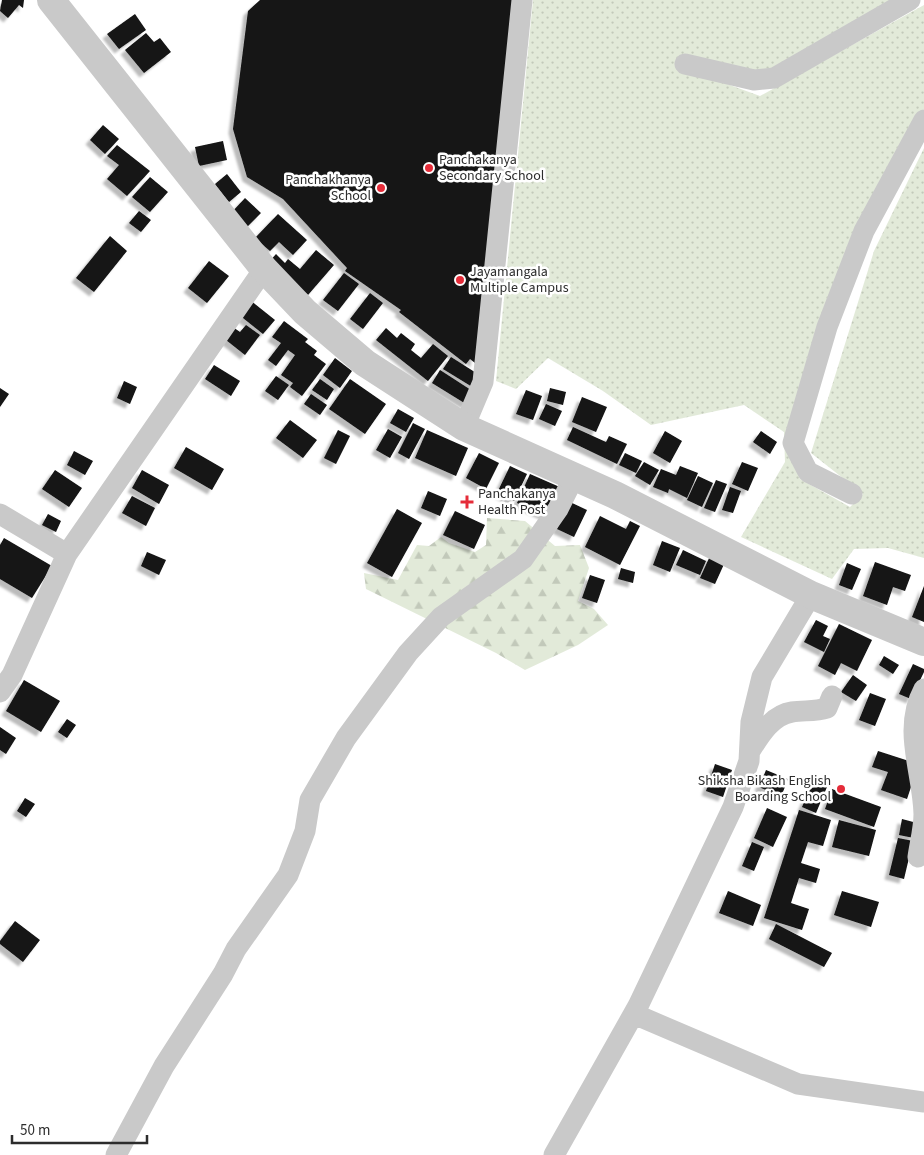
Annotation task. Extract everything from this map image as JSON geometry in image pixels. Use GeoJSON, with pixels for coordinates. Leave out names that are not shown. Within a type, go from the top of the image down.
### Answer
{"type":"FeatureCollection","features":[{"type":"Feature","properties":{"kind":"street"},"geometry":{"type":"LineString","coordinates":[[51,0],[264,269],[305,312],[365,363],[464,427],[574,477],[811,595],[924,642]]}},
{"type":"Feature","properties":{"kind":"street"},"geometry":{"type":"LineString","coordinates":[[464,427],[483,382],[522,0]]}},
{"type":"Feature","properties":{"kind":"street"},"geometry":{"type":"LineString","coordinates":[[685,64],[754,80],[774,78],[910,0]]}},
{"type":"Feature","properties":{"kind":"street"},"geometry":{"type":"LineString","coordinates":[[852,494],[808,472],[792,443],[827,327],[864,230],[924,120]]}},
{"type":"Feature","properties":{"kind":"street"},"geometry":{"type":"LineString","coordinates":[[0,692],[12,675],[67,554],[264,269]]}},
{"type":"Feature","properties":{"kind":"street"},"geometry":{"type":"LineString","coordinates":[[116,1155],[164,1066],[223,974],[236,949],[288,874],[304,831],[310,800],[346,738],[408,653],[441,617],[523,559],[558,509],[574,477]]}},
{"type":"Feature","properties":{"kind":"street"},"geometry":{"type":"LineString","coordinates":[[0,514],[67,554]]}},
{"type":"Feature","properties":{"kind":"street"},"geometry":{"type":"LineString","coordinates":[[554,1155],[634,1014],[733,808],[749,761],[751,722],[762,677],[811,595]]}},
{"type":"Feature","properties":{"kind":"street"},"geometry":{"type":"LineString","coordinates":[[918,857],[924,816],[920,777],[912,737],[918,700],[924,689]]}},
{"type":"Feature","properties":{"kind":"street"},"geometry":{"type":"LineString","coordinates":[[750,752],[764,729],[777,719],[790,712],[817,711],[827,708],[832,696]]}},
{"type":"Feature","properties":{"kind":"street"},"geometry":{"type":"LineString","coordinates":[[634,1014],[798,1084],[924,1102]]}},
{"type":"Feature","properties":{"kind":"green space"},"geometry":{"type":"Polygon","coordinates":[[[533,0],[893,0],[766,73],[685,55],[675,65],[760,96],[924,5],[924,109],[859,227],[788,437],[800,479],[850,507],[863,494],[811,453],[874,251],[924,148],[924,558],[888,548],[854,549],[832,579],[741,537],[785,462],[784,432],[744,405],[651,425],[603,391],[548,358],[516,389],[496,381],[533,0]]]}},
{"type":"Feature","properties":{"kind":"green space"},"geometry":{"type":"Polygon","coordinates":[[[487,518],[525,521],[555,546],[580,545],[589,568],[578,601],[594,609],[608,625],[578,645],[525,670],[496,653],[366,589],[364,573],[398,580],[417,545],[429,546],[441,537],[449,543],[475,552],[486,545],[487,518]]]}},
{"type":"Feature","properties":{"kind":"building"},"geometry":{"type":"Polygon","coordinates":[[[2,0],[24,0],[23,8],[19,5],[8,18],[0,11],[2,0]]]}},
{"type":"Feature","properties":{"kind":"building","name":"Panchakhanya School"},"geometry":{"type":"Polygon","coordinates":[[[260,0],[517,0],[475,363],[470,359],[466,364],[399,312],[401,310],[345,271],[347,268],[283,199],[247,177],[233,129],[248,11],[260,0]]]}},
{"type":"Feature","properties":{"kind":"building"},"geometry":{"type":"Polygon","coordinates":[[[135,14],[146,30],[119,49],[107,34],[135,14]]]}},
{"type":"Feature","properties":{"kind":"building"},"geometry":{"type":"Polygon","coordinates":[[[146,33],[154,42],[160,38],[171,52],[144,73],[125,50],[146,33]]]}},
{"type":"Feature","properties":{"kind":"building"},"geometry":{"type":"Polygon","coordinates":[[[103,125],[119,139],[105,154],[90,140],[103,125]]]}},
{"type":"Feature","properties":{"kind":"building"},"geometry":{"type":"Polygon","coordinates":[[[223,141],[227,160],[199,166],[195,147],[223,141]]]}},
{"type":"Feature","properties":{"kind":"building"},"geometry":{"type":"Polygon","coordinates":[[[117,145],[150,171],[127,196],[107,179],[119,165],[107,156],[117,145]]]}},
{"type":"Feature","properties":{"kind":"building"},"geometry":{"type":"Polygon","coordinates":[[[227,174],[241,192],[229,202],[215,184],[227,174]]]}},
{"type":"Feature","properties":{"kind":"building"},"geometry":{"type":"Polygon","coordinates":[[[150,177],[168,192],[150,212],[132,197],[150,177]]]}},
{"type":"Feature","properties":{"kind":"building"},"geometry":{"type":"Polygon","coordinates":[[[245,198],[261,213],[247,227],[232,212],[245,198]]]}},
{"type":"Feature","properties":{"kind":"building"},"geometry":{"type":"Polygon","coordinates":[[[139,211],[151,220],[141,232],[129,223],[139,211]]]}},
{"type":"Feature","properties":{"kind":"building"},"geometry":{"type":"Polygon","coordinates":[[[278,214],[307,240],[293,255],[279,242],[270,251],[255,238],[278,214]]]}},
{"type":"Feature","properties":{"kind":"building"},"geometry":{"type":"Polygon","coordinates":[[[110,236],[127,251],[94,292],[76,278],[110,236]]]}},
{"type":"Feature","properties":{"kind":"building"},"geometry":{"type":"Polygon","coordinates":[[[316,250],[334,265],[308,295],[269,262],[276,254],[285,263],[288,259],[300,269],[316,250]]]}},
{"type":"Feature","properties":{"kind":"building"},"geometry":{"type":"Polygon","coordinates":[[[209,261],[229,276],[207,303],[188,288],[209,261]]]}},
{"type":"Feature","properties":{"kind":"building"},"geometry":{"type":"Polygon","coordinates":[[[344,273],[359,284],[338,311],[323,300],[344,273]]]}},
{"type":"Feature","properties":{"kind":"building"},"geometry":{"type":"Polygon","coordinates":[[[370,293],[383,303],[363,329],[350,319],[370,293]]]}},
{"type":"Feature","properties":{"kind":"building"},"geometry":{"type":"Polygon","coordinates":[[[250,300],[275,320],[263,334],[238,314],[250,300]]]}},
{"type":"Feature","properties":{"kind":"building"},"geometry":{"type":"Polygon","coordinates":[[[284,321],[308,339],[305,342],[317,351],[314,355],[326,364],[302,396],[290,387],[293,383],[281,375],[295,355],[288,350],[276,366],[268,360],[281,343],[272,337],[284,321]]]}},
{"type":"Feature","properties":{"kind":"building"},"geometry":{"type":"Polygon","coordinates":[[[230,325],[240,332],[246,325],[260,335],[245,355],[221,336],[230,325]]]}},
{"type":"Feature","properties":{"kind":"building"},"geometry":{"type":"Polygon","coordinates":[[[386,328],[397,338],[401,333],[415,344],[411,350],[421,358],[433,344],[448,356],[428,381],[376,340],[386,328]]]}},
{"type":"Feature","properties":{"kind":"building"},"geometry":{"type":"Polygon","coordinates":[[[451,357],[481,376],[474,388],[443,369],[451,357]]]}},
{"type":"Feature","properties":{"kind":"building"},"geometry":{"type":"Polygon","coordinates":[[[335,358],[352,371],[340,388],[323,375],[335,358]]]}},
{"type":"Feature","properties":{"kind":"building"},"geometry":{"type":"Polygon","coordinates":[[[214,365],[240,381],[231,396],[205,379],[214,365]]]}},
{"type":"Feature","properties":{"kind":"building"},"geometry":{"type":"Polygon","coordinates":[[[440,370],[474,392],[466,404],[432,383],[440,370]]]}},
{"type":"Feature","properties":{"kind":"building"},"geometry":{"type":"Polygon","coordinates":[[[276,376],[289,385],[278,400],[265,391],[276,376]]]}},
{"type":"Feature","properties":{"kind":"building"},"geometry":{"type":"Polygon","coordinates":[[[320,379],[334,389],[327,400],[312,390],[320,379]]]}},
{"type":"Feature","properties":{"kind":"building"},"geometry":{"type":"Polygon","coordinates":[[[350,379],[386,404],[365,434],[329,409],[350,379]]]}},
{"type":"Feature","properties":{"kind":"building"},"geometry":{"type":"Polygon","coordinates":[[[124,381],[137,387],[130,404],[117,398],[124,381]]]}},
{"type":"Feature","properties":{"kind":"building"},"geometry":{"type":"Polygon","coordinates":[[[0,388],[9,394],[0,407],[0,388]]]}},
{"type":"Feature","properties":{"kind":"building"},"geometry":{"type":"Polygon","coordinates":[[[550,388],[566,392],[563,405],[547,401],[550,388]]]}},
{"type":"Feature","properties":{"kind":"building"},"geometry":{"type":"Polygon","coordinates":[[[526,390],[542,396],[533,420],[516,414],[526,390]]]}},
{"type":"Feature","properties":{"kind":"building"},"geometry":{"type":"Polygon","coordinates":[[[311,394],[327,405],[320,415],[304,404],[311,394]]]}},
{"type":"Feature","properties":{"kind":"building"},"geometry":{"type":"Polygon","coordinates":[[[582,397],[607,407],[596,432],[572,422],[582,397]]]}},
{"type":"Feature","properties":{"kind":"building"},"geometry":{"type":"Polygon","coordinates":[[[546,404],[562,411],[555,426],[539,419],[546,404]]]}},
{"type":"Feature","properties":{"kind":"building"},"geometry":{"type":"Polygon","coordinates":[[[398,409],[414,418],[406,432],[390,423],[398,409]]]}},
{"type":"Feature","properties":{"kind":"building"},"geometry":{"type":"Polygon","coordinates":[[[290,420],[317,440],[303,458],[276,438],[290,420]]]}},
{"type":"Feature","properties":{"kind":"building"},"geometry":{"type":"Polygon","coordinates":[[[413,423],[425,429],[409,459],[398,453],[413,423]]]}},
{"type":"Feature","properties":{"kind":"building"},"geometry":{"type":"Polygon","coordinates":[[[573,427],[606,442],[609,436],[627,444],[617,464],[567,440],[573,427]]]}},
{"type":"Feature","properties":{"kind":"building"},"geometry":{"type":"Polygon","coordinates":[[[388,429],[402,437],[390,458],[376,450],[388,429]]]}},
{"type":"Feature","properties":{"kind":"building"},"geometry":{"type":"Polygon","coordinates":[[[338,430],[350,436],[336,464],[324,458],[338,430]]]}},
{"type":"Feature","properties":{"kind":"building"},"geometry":{"type":"Polygon","coordinates":[[[427,430],[468,448],[456,476],[415,458],[427,430]]]}},
{"type":"Feature","properties":{"kind":"building"},"geometry":{"type":"Polygon","coordinates":[[[665,431],[682,441],[670,463],[653,453],[665,431]]]}},
{"type":"Feature","properties":{"kind":"building"},"geometry":{"type":"Polygon","coordinates":[[[761,431],[777,442],[770,454],[753,442],[761,431]]]}},
{"type":"Feature","properties":{"kind":"building"},"geometry":{"type":"Polygon","coordinates":[[[186,447],[224,469],[212,490],[174,468],[186,447]]]}},
{"type":"Feature","properties":{"kind":"building"},"geometry":{"type":"Polygon","coordinates":[[[74,451],[93,461],[85,475],[67,465],[74,451]]]}},
{"type":"Feature","properties":{"kind":"building"},"geometry":{"type":"Polygon","coordinates":[[[479,453],[499,463],[486,489],[466,478],[479,453]]]}},
{"type":"Feature","properties":{"kind":"building"},"geometry":{"type":"Polygon","coordinates":[[[625,453],[642,461],[636,473],[619,465],[625,453]]]}},
{"type":"Feature","properties":{"kind":"building"},"geometry":{"type":"Polygon","coordinates":[[[644,462],[659,470],[650,485],[635,476],[644,462]]]}},
{"type":"Feature","properties":{"kind":"building"},"geometry":{"type":"Polygon","coordinates":[[[742,462],[758,468],[748,491],[732,484],[742,462]]]}},
{"type":"Feature","properties":{"kind":"building"},"geometry":{"type":"Polygon","coordinates":[[[510,466],[527,474],[514,501],[497,493],[510,466]]]}},
{"type":"Feature","properties":{"kind":"building"},"geometry":{"type":"Polygon","coordinates":[[[680,466],[698,473],[687,498],[669,489],[668,493],[653,487],[661,469],[676,475],[680,466]]]}},
{"type":"Feature","properties":{"kind":"building"},"geometry":{"type":"Polygon","coordinates":[[[55,470],[82,488],[69,507],[42,489],[55,470]]]}},
{"type":"Feature","properties":{"kind":"building"},"geometry":{"type":"Polygon","coordinates":[[[142,470],[169,485],[159,504],[132,488],[142,470]]]}},
{"type":"Feature","properties":{"kind":"building"},"geometry":{"type":"Polygon","coordinates":[[[530,474],[562,488],[549,517],[517,503],[530,474]]]}},
{"type":"Feature","properties":{"kind":"building"},"geometry":{"type":"Polygon","coordinates":[[[698,476],[713,483],[702,507],[687,500],[698,476]]]}},
{"type":"Feature","properties":{"kind":"building"},"geometry":{"type":"Polygon","coordinates":[[[716,480],[727,484],[715,512],[704,508],[716,480]]]}},
{"type":"Feature","properties":{"kind":"building"},"geometry":{"type":"Polygon","coordinates":[[[730,487],[741,491],[733,513],[722,510],[730,487]]]}},
{"type":"Feature","properties":{"kind":"building"},"geometry":{"type":"Polygon","coordinates":[[[428,491],[447,499],[440,516],[421,508],[428,491]]]}},
{"type":"Feature","properties":{"kind":"building"},"geometry":{"type":"Polygon","coordinates":[[[132,496],[155,508],[146,526],[122,513],[132,496]]]}},
{"type":"Feature","properties":{"kind":"building"},"geometry":{"type":"Polygon","coordinates":[[[570,502],[587,510],[574,537],[557,529],[570,502]]]}},
{"type":"Feature","properties":{"kind":"building"},"geometry":{"type":"Polygon","coordinates":[[[397,509],[422,523],[392,577],[367,563],[397,509]]]}},
{"type":"Feature","properties":{"kind":"building"},"geometry":{"type":"Polygon","coordinates":[[[455,511],[485,525],[474,549],[443,535],[455,511]]]}},
{"type":"Feature","properties":{"kind":"building"},"geometry":{"type":"Polygon","coordinates":[[[48,514],[61,521],[56,532],[42,525],[48,514]]]}},
{"type":"Feature","properties":{"kind":"building"},"geometry":{"type":"Polygon","coordinates":[[[600,516],[626,529],[630,521],[640,526],[620,565],[585,547],[600,516]]]}},
{"type":"Feature","properties":{"kind":"building"},"geometry":{"type":"Polygon","coordinates":[[[4,538],[52,566],[32,598],[0,579],[0,545],[4,538]]]}},
{"type":"Feature","properties":{"kind":"building"},"geometry":{"type":"Polygon","coordinates":[[[662,541],[680,548],[670,572],[653,565],[662,541]]]}},
{"type":"Feature","properties":{"kind":"building"},"geometry":{"type":"Polygon","coordinates":[[[683,550],[706,561],[700,575],[676,565],[683,550]]]}},
{"type":"Feature","properties":{"kind":"building"},"geometry":{"type":"Polygon","coordinates":[[[147,552],[166,560],[159,575],[141,566],[147,552]]]}},
{"type":"Feature","properties":{"kind":"building"},"geometry":{"type":"Polygon","coordinates":[[[710,556],[725,562],[715,584],[700,578],[710,556]]]}},
{"type":"Feature","properties":{"kind":"building"},"geometry":{"type":"Polygon","coordinates":[[[875,562],[911,575],[905,591],[893,587],[887,605],[863,596],[875,562]]]}},
{"type":"Feature","properties":{"kind":"building"},"geometry":{"type":"Polygon","coordinates":[[[847,563],[861,569],[852,590],[839,585],[847,563]]]}},
{"type":"Feature","properties":{"kind":"building"},"geometry":{"type":"Polygon","coordinates":[[[621,568],[635,572],[633,583],[618,579],[621,568]]]}},
{"type":"Feature","properties":{"kind":"building"},"geometry":{"type":"Polygon","coordinates":[[[590,575],[605,580],[597,603],[582,598],[590,575]]]}},
{"type":"Feature","properties":{"kind":"building"},"geometry":{"type":"Polygon","coordinates":[[[924,586],[924,622],[912,617],[924,586]]]}},
{"type":"Feature","properties":{"kind":"building"},"geometry":{"type":"Polygon","coordinates":[[[816,620],[828,626],[823,636],[830,639],[824,652],[804,642],[816,620]]]}},
{"type":"Feature","properties":{"kind":"building"},"geometry":{"type":"Polygon","coordinates":[[[839,624],[872,640],[857,671],[841,663],[835,675],[818,666],[839,624]]]}},
{"type":"Feature","properties":{"kind":"building"},"geometry":{"type":"Polygon","coordinates":[[[884,656],[899,665],[893,674],[879,665],[884,656]]]}},
{"type":"Feature","properties":{"kind":"building"},"geometry":{"type":"Polygon","coordinates":[[[913,664],[924,669],[924,672],[911,699],[899,694],[913,664]]]}},
{"type":"Feature","properties":{"kind":"building"},"geometry":{"type":"Polygon","coordinates":[[[853,675],[867,685],[856,701],[841,692],[853,675]]]}},
{"type":"Feature","properties":{"kind":"building"},"geometry":{"type":"Polygon","coordinates":[[[24,680],[60,701],[41,732],[6,711],[24,680]]]}},
{"type":"Feature","properties":{"kind":"building"},"geometry":{"type":"Polygon","coordinates":[[[870,693],[886,699],[875,726],[859,720],[870,693]]]}},
{"type":"Feature","properties":{"kind":"building"},"geometry":{"type":"Polygon","coordinates":[[[67,719],[76,725],[67,738],[58,732],[67,719]]]}},
{"type":"Feature","properties":{"kind":"building"},"geometry":{"type":"Polygon","coordinates":[[[0,727],[16,738],[6,754],[0,750],[0,727]]]}},
{"type":"Feature","properties":{"kind":"building"},"geometry":{"type":"Polygon","coordinates":[[[878,751],[909,761],[916,772],[907,799],[881,790],[888,772],[872,767],[878,751]]]}},
{"type":"Feature","properties":{"kind":"building"},"geometry":{"type":"Polygon","coordinates":[[[715,764],[732,770],[723,797],[706,791],[715,764]]]}},
{"type":"Feature","properties":{"kind":"building"},"geometry":{"type":"Polygon","coordinates":[[[766,770],[788,779],[781,797],[759,787],[766,770]]]}},
{"type":"Feature","properties":{"kind":"building"},"geometry":{"type":"Polygon","coordinates":[[[813,782],[827,787],[816,813],[802,807],[813,782]]]}},
{"type":"Feature","properties":{"kind":"building"},"geometry":{"type":"Polygon","coordinates":[[[832,789],[881,807],[874,827],[825,809],[832,789]]]}},
{"type":"Feature","properties":{"kind":"building"},"geometry":{"type":"Polygon","coordinates":[[[25,798],[35,804],[26,817],[17,811],[25,798]]]}},
{"type":"Feature","properties":{"kind":"building"},"geometry":{"type":"Polygon","coordinates":[[[767,808],[787,817],[773,847],[754,838],[767,808]]]}},
{"type":"Feature","properties":{"kind":"building","name":"Shiksha Bikash English Boarding School"},"geometry":{"type":"Polygon","coordinates":[[[799,810],[831,820],[823,846],[808,842],[801,863],[820,869],[816,883],[799,878],[791,903],[809,909],[802,930],[764,918],[799,810]]]}},
{"type":"Feature","properties":{"kind":"building"},"geometry":{"type":"Polygon","coordinates":[[[902,819],[917,823],[914,838],[899,835],[902,819]]]}},
{"type":"Feature","properties":{"kind":"building"},"geometry":{"type":"Polygon","coordinates":[[[839,820],[876,830],[869,856],[832,847],[839,820]]]}},
{"type":"Feature","properties":{"kind":"building"},"geometry":{"type":"Polygon","coordinates":[[[898,838],[913,841],[904,879],[889,875],[898,838]]]}},
{"type":"Feature","properties":{"kind":"building"},"geometry":{"type":"Polygon","coordinates":[[[752,842],[764,847],[754,871],[742,866],[752,842]]]}},
{"type":"Feature","properties":{"kind":"building"},"geometry":{"type":"Polygon","coordinates":[[[728,891],[761,905],[753,926],[719,913],[728,891]]]}},
{"type":"Feature","properties":{"kind":"building"},"geometry":{"type":"Polygon","coordinates":[[[842,891],[879,902],[871,927],[834,915],[842,891]]]}},
{"type":"Feature","properties":{"kind":"building"},"geometry":{"type":"Polygon","coordinates":[[[15,921],[40,940],[23,962],[0,944],[0,941],[15,921]]]}},
{"type":"Feature","properties":{"kind":"building"},"geometry":{"type":"Polygon","coordinates":[[[776,924],[832,953],[824,967],[769,939],[776,924]]]}},
{"type":"Feature","properties":{"kind":"place","name":"Panchakanya Secondary School"},"geometry":{"type":"Point","coordinates":[429,168]}},
{"type":"Feature","properties":{"kind":"place","name":"Panchakhanya School"},"geometry":{"type":"Point","coordinates":[381,188]}},
{"type":"Feature","properties":{"kind":"place","name":"Jayamangala Multiple Campus"},"geometry":{"type":"Point","coordinates":[460,280]}},
{"type":"Feature","properties":{"kind":"place","name":"Panchakanya Health Post"},"geometry":{"type":"Point","coordinates":[467,502]}},
{"type":"Feature","properties":{"kind":"place","name":"Shiksha Bikash English Boarding School"},"geometry":{"type":"Point","coordinates":[841,789]}}]}
